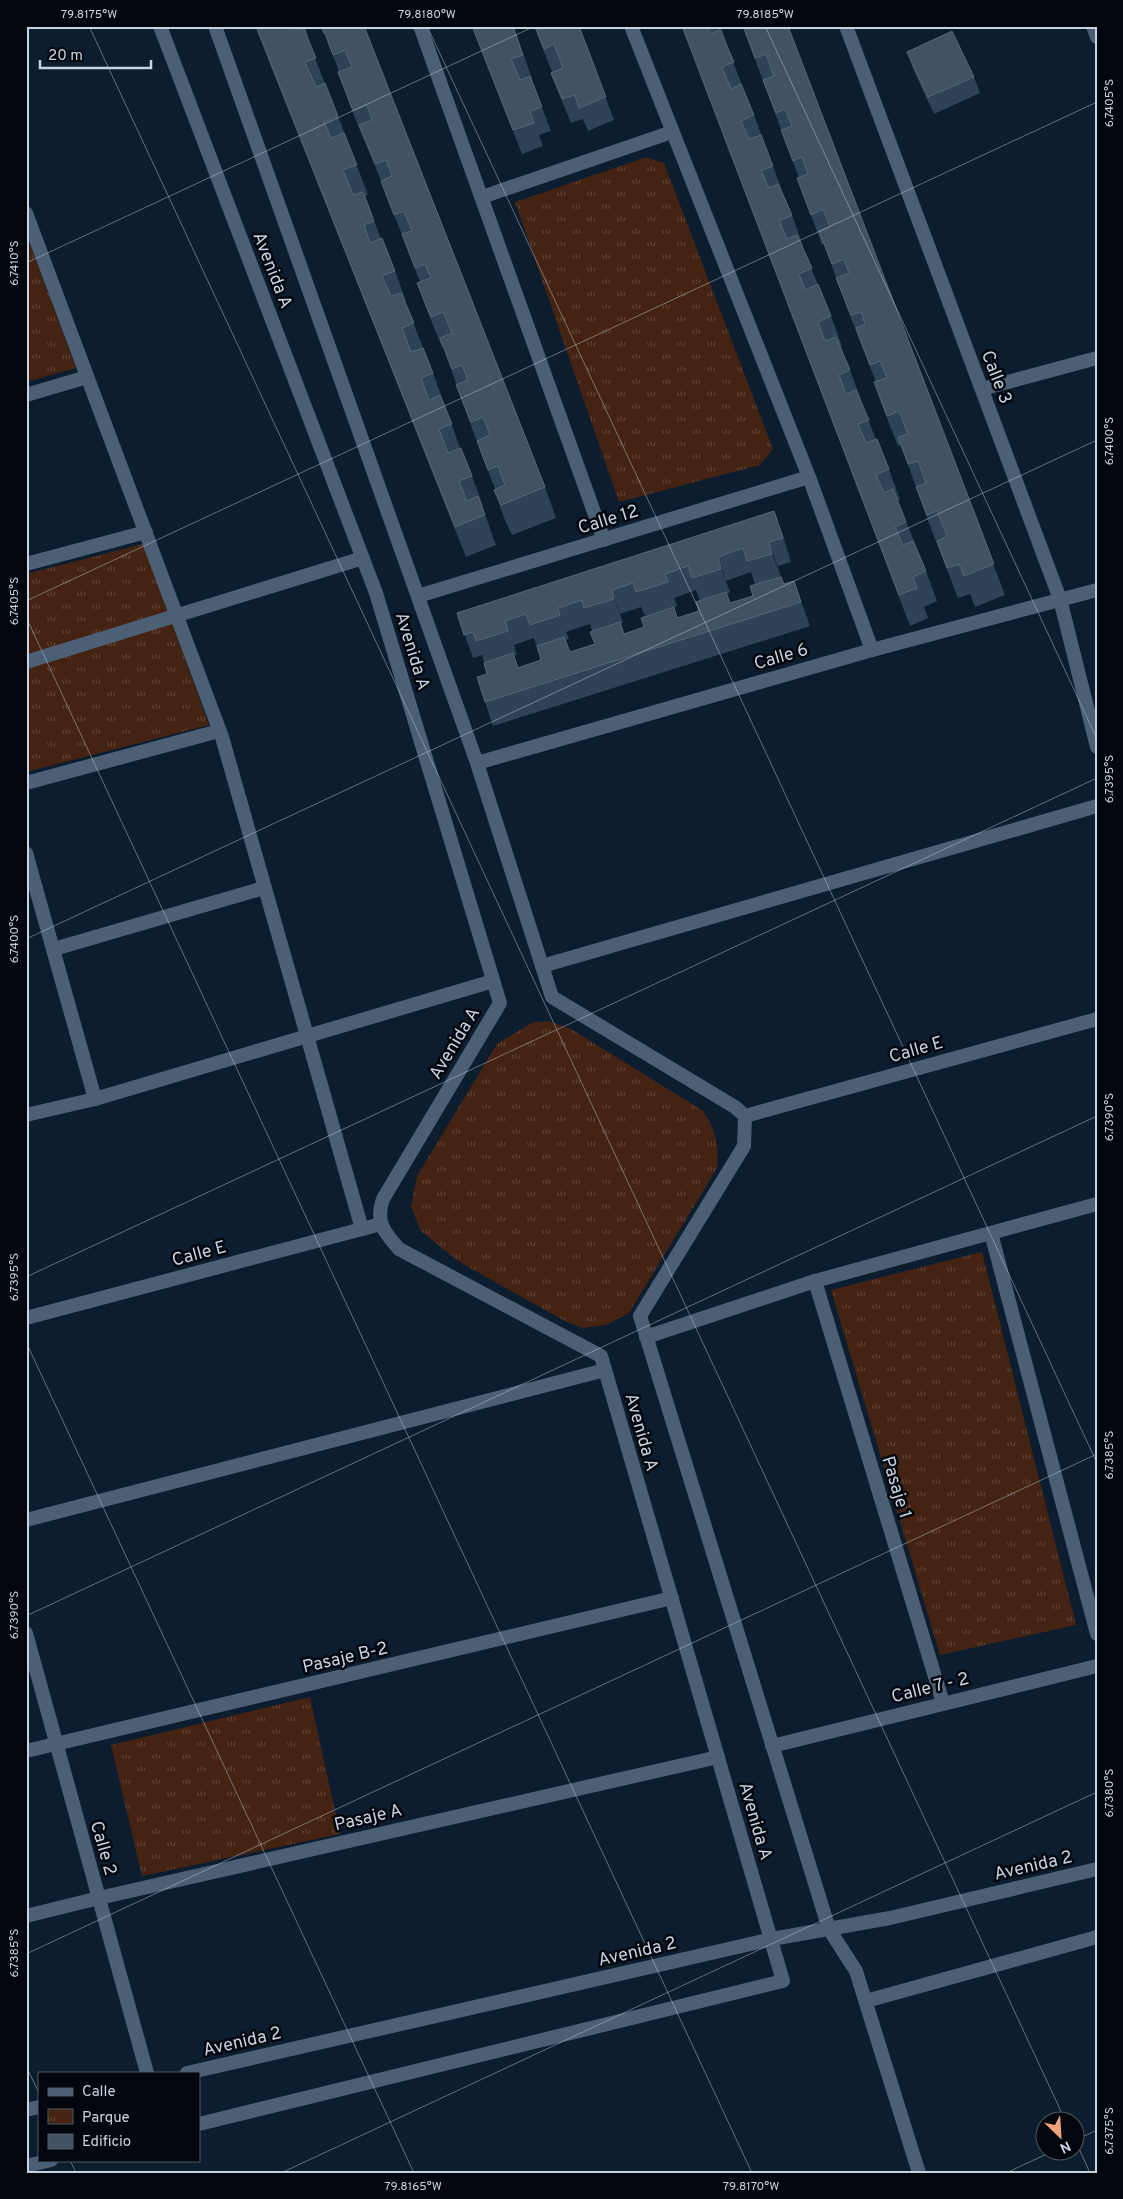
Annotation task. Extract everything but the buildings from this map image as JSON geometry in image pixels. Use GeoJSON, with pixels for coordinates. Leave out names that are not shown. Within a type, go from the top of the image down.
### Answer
{"type":"FeatureCollection","features":[{"type":"Feature","properties":{"kind":"street","name":"Avenida A"},"geometry":{"type":"LineString","coordinates":[[160,26],[376,593],[500,1003],[383,1199],[378,1211],[381,1224],[387,1236],[399,1249],[601,1356],[783,1980],[200,2124]]}},
{"type":"Feature","properties":{"kind":"street","name":"Avenida A"},"geometry":{"type":"LineString","coordinates":[[215,26],[478,763],[552,997],[735,1106],[746,1116],[744,1146],[640,1316],[829,1930],[856,1971],[919,2173]]}},
{"type":"Feature","properties":{"kind":"street"},"geometry":{"type":"LineString","coordinates":[[420,26],[604,540]]}},
{"type":"Feature","properties":{"kind":"street"},"geometry":{"type":"LineString","coordinates":[[631,26],[809,477],[872,650]]}},
{"type":"Feature","properties":{"kind":"street","name":"Calle 3"},"geometry":{"type":"LineString","coordinates":[[846,26],[1060,599],[1097,747]]}},
{"type":"Feature","properties":{"kind":"street"},"geometry":{"type":"LineString","coordinates":[[1093,26],[1097,37]]}},
{"type":"Feature","properties":{"kind":"street"},"geometry":{"type":"LineString","coordinates":[[482,197],[672,132]]}},
{"type":"Feature","properties":{"kind":"street"},"geometry":{"type":"LineString","coordinates":[[26,213],[219,731],[362,1229]]}},
{"type":"Feature","properties":{"kind":"street"},"geometry":{"type":"LineString","coordinates":[[982,389],[1097,358]]}},
{"type":"Feature","properties":{"kind":"street"},"geometry":{"type":"LineString","coordinates":[[26,395],[87,377]]}},
{"type":"Feature","properties":{"kind":"street","name":"Calle 12"},"geometry":{"type":"LineString","coordinates":[[418,596],[809,477]]}},
{"type":"Feature","properties":{"kind":"street"},"geometry":{"type":"LineString","coordinates":[[26,564],[146,532]]}},
{"type":"Feature","properties":{"kind":"street"},"geometry":{"type":"LineString","coordinates":[[26,662],[363,558]]}},
{"type":"Feature","properties":{"kind":"street","name":"Calle 6"},"geometry":{"type":"LineString","coordinates":[[478,763],[872,650],[1097,590]]}},
{"type":"Feature","properties":{"kind":"street"},"geometry":{"type":"LineString","coordinates":[[26,783],[219,731]]}},
{"type":"Feature","properties":{"kind":"street"},"geometry":{"type":"LineString","coordinates":[[542,966],[1097,806]]}},
{"type":"Feature","properties":{"kind":"street"},"geometry":{"type":"LineString","coordinates":[[26,853],[95,1098]]}},
{"type":"Feature","properties":{"kind":"street"},"geometry":{"type":"LineString","coordinates":[[54,949],[264,888]]}},
{"type":"Feature","properties":{"kind":"street"},"geometry":{"type":"LineString","coordinates":[[26,1115],[95,1098],[493,982]]}},
{"type":"Feature","properties":{"kind":"street","name":"Calle E"},"geometry":{"type":"LineString","coordinates":[[746,1116],[1097,1019]]}},
{"type":"Feature","properties":{"kind":"street"},"geometry":{"type":"LineString","coordinates":[[646,1336],[815,1281],[1097,1204]]}},
{"type":"Feature","properties":{"kind":"street","name":"Calle E"},"geometry":{"type":"LineString","coordinates":[[26,1318],[381,1224]]}},
{"type":"Feature","properties":{"kind":"street"},"geometry":{"type":"LineString","coordinates":[[991,1233],[1097,1634]]}},
{"type":"Feature","properties":{"kind":"street","name":"Pasaje 1"},"geometry":{"type":"LineString","coordinates":[[815,1281],[943,1703]]}},
{"type":"Feature","properties":{"kind":"street"},"geometry":{"type":"LineString","coordinates":[[26,1520],[605,1370]]}},
{"type":"Feature","properties":{"kind":"street","name":"Pasaje B-2"},"geometry":{"type":"LineString","coordinates":[[26,1751],[672,1598]]}},
{"type":"Feature","properties":{"kind":"street","name":"Calle 2"},"geometry":{"type":"LineString","coordinates":[[26,1633],[147,2072]]}},
{"type":"Feature","properties":{"kind":"street","name":"Calle 7 - 2"},"geometry":{"type":"LineString","coordinates":[[772,1746],[1097,1666]]}},
{"type":"Feature","properties":{"kind":"street","name":"Pasaje A"},"geometry":{"type":"LineString","coordinates":[[26,1916],[718,1757]]}},
{"type":"Feature","properties":{"kind":"street","name":"Avenida 2"},"geometry":{"type":"LineString","coordinates":[[191,2072],[772,1939],[890,1918],[1097,1869]]}},
{"type":"Feature","properties":{"kind":"street"},"geometry":{"type":"LineString","coordinates":[[866,2002],[1097,1937]]}},
{"type":"Feature","properties":{"kind":"street"},"geometry":{"type":"LineString","coordinates":[[26,2166],[43,2162]]}},
{"type":"Feature","properties":{"kind":"green space"},"geometry":{"type":"Polygon","coordinates":[[[647,157],[664,163],[773,449],[760,465],[619,502],[515,202],[647,157]]]}},
{"type":"Feature","properties":{"kind":"green space"},"geometry":{"type":"Polygon","coordinates":[[[26,234],[76,368],[26,382],[26,234]]]}},
{"type":"Feature","properties":{"kind":"green space"},"geometry":{"type":"Polygon","coordinates":[[[143,544],[209,725],[26,772],[26,574],[143,544]]]}},
{"type":"Feature","properties":{"kind":"green space"},"geometry":{"type":"Polygon","coordinates":[[[548,1021],[571,1029],[703,1111],[716,1138],[717,1168],[629,1313],[606,1325],[582,1328],[561,1319],[458,1261],[421,1231],[411,1207],[417,1176],[497,1044],[533,1022],[548,1021]]]}},
{"type":"Feature","properties":{"kind":"green space"},"geometry":{"type":"Polygon","coordinates":[[[982,1252],[1076,1625],[940,1655],[831,1290],[982,1252]]]}},
{"type":"Feature","properties":{"kind":"green space"},"geometry":{"type":"Polygon","coordinates":[[[310,1697],[340,1834],[142,1876],[111,1745],[310,1697]]]}}]}
